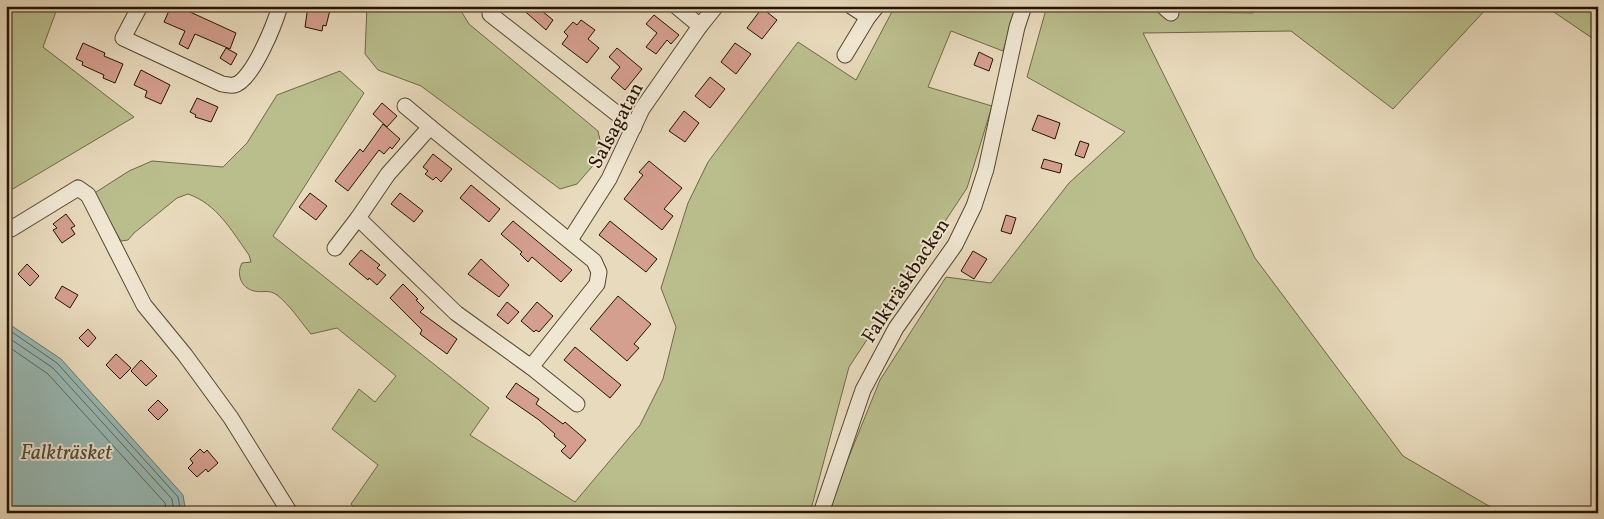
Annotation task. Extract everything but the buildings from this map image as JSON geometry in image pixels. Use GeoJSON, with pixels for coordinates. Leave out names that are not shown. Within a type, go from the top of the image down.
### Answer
{"type":"FeatureCollection","features":[{"type":"Feature","properties":{"kind":"street"},"geometry":{"type":"LineString","coordinates":[[140,6],[123,38],[222,84],[234,86],[243,81],[256,62],[275,24],[280,6]]}},
{"type":"Feature","properties":{"kind":"street"},"geometry":{"type":"LineString","coordinates":[[490,6],[490,14],[634,127]]}},
{"type":"Feature","properties":{"kind":"street"},"geometry":{"type":"LineString","coordinates":[[676,6],[700,26]]}},
{"type":"Feature","properties":{"kind":"street","name":"Salsagatan"},"geometry":{"type":"LineString","coordinates":[[570,240],[609,179],[642,109],[716,6]]}},
{"type":"Feature","properties":{"kind":"street"},"geometry":{"type":"LineString","coordinates":[[845,56],[872,12],[851,6]]}},
{"type":"Feature","properties":{"kind":"street","name":"Falkträskbacken"},"geometry":{"type":"LineString","coordinates":[[821,513],[850,423],[874,366],[896,328],[955,245],[974,206],[986,169],[1017,27],[1024,6]]}},
{"type":"Feature","properties":{"kind":"street"},"geometry":{"type":"LineString","coordinates":[[405,106],[594,261],[599,272],[597,284],[531,366]]}},
{"type":"Feature","properties":{"kind":"street"},"geometry":{"type":"LineString","coordinates":[[335,248],[388,174],[430,127]]}},
{"type":"Feature","properties":{"kind":"street"},"geometry":{"type":"LineString","coordinates":[[11,229],[78,188],[88,195],[144,305],[185,355],[231,418],[290,513]]}},
{"type":"Feature","properties":{"kind":"street"},"geometry":{"type":"LineString","coordinates":[[358,218],[456,314],[531,366],[577,404]]}},
{"type":"Feature","properties":{"kind":"green space"},"geometry":{"type":"Polygon","coordinates":[[[6,6],[58,6],[43,47],[134,117],[6,193],[6,6]]]}},
{"type":"Feature","properties":{"kind":"green space"},"geometry":{"type":"Polygon","coordinates":[[[367,6],[458,6],[469,24],[598,131],[603,154],[577,184],[560,189],[421,86],[378,70],[365,54],[367,6]]]}},
{"type":"Feature","properties":{"kind":"green space"},"geometry":{"type":"Polygon","coordinates":[[[895,6],[1016,6],[1003,51],[951,31],[928,87],[992,106],[967,188],[849,367],[810,513],[359,513],[351,504],[378,465],[332,429],[359,389],[375,402],[396,376],[337,328],[311,334],[291,308],[277,295],[269,292],[254,291],[246,287],[241,280],[240,267],[242,263],[251,262],[249,255],[223,219],[198,198],[188,194],[177,198],[128,240],[121,241],[93,194],[129,171],[152,161],[223,167],[247,143],[277,95],[340,71],[364,93],[273,236],[489,408],[470,435],[575,502],[640,425],[663,379],[676,327],[661,288],[688,203],[708,162],[798,42],[856,80],[895,6]]]}},
{"type":"Feature","properties":{"kind":"green space"},"geometry":{"type":"Polygon","coordinates":[[[1047,6],[1132,6],[1137,11],[1253,13],[1257,6],[1489,6],[1393,109],[1291,31],[1143,33],[1255,258],[1403,456],[1501,513],[829,513],[833,496],[880,380],[946,277],[991,283],[1069,183],[1125,132],[1027,77],[1047,6]]]}},
{"type":"Feature","properties":{"kind":"green space"},"geometry":{"type":"Polygon","coordinates":[[[1545,6],[1598,6],[1598,42],[1545,6]]]}},
{"type":"Feature","properties":{"kind":"water","name":"Falkträsket"},"geometry":{"type":"Polygon","coordinates":[[[6,322],[61,359],[183,495],[186,513],[6,513],[6,322]]]}}]}
